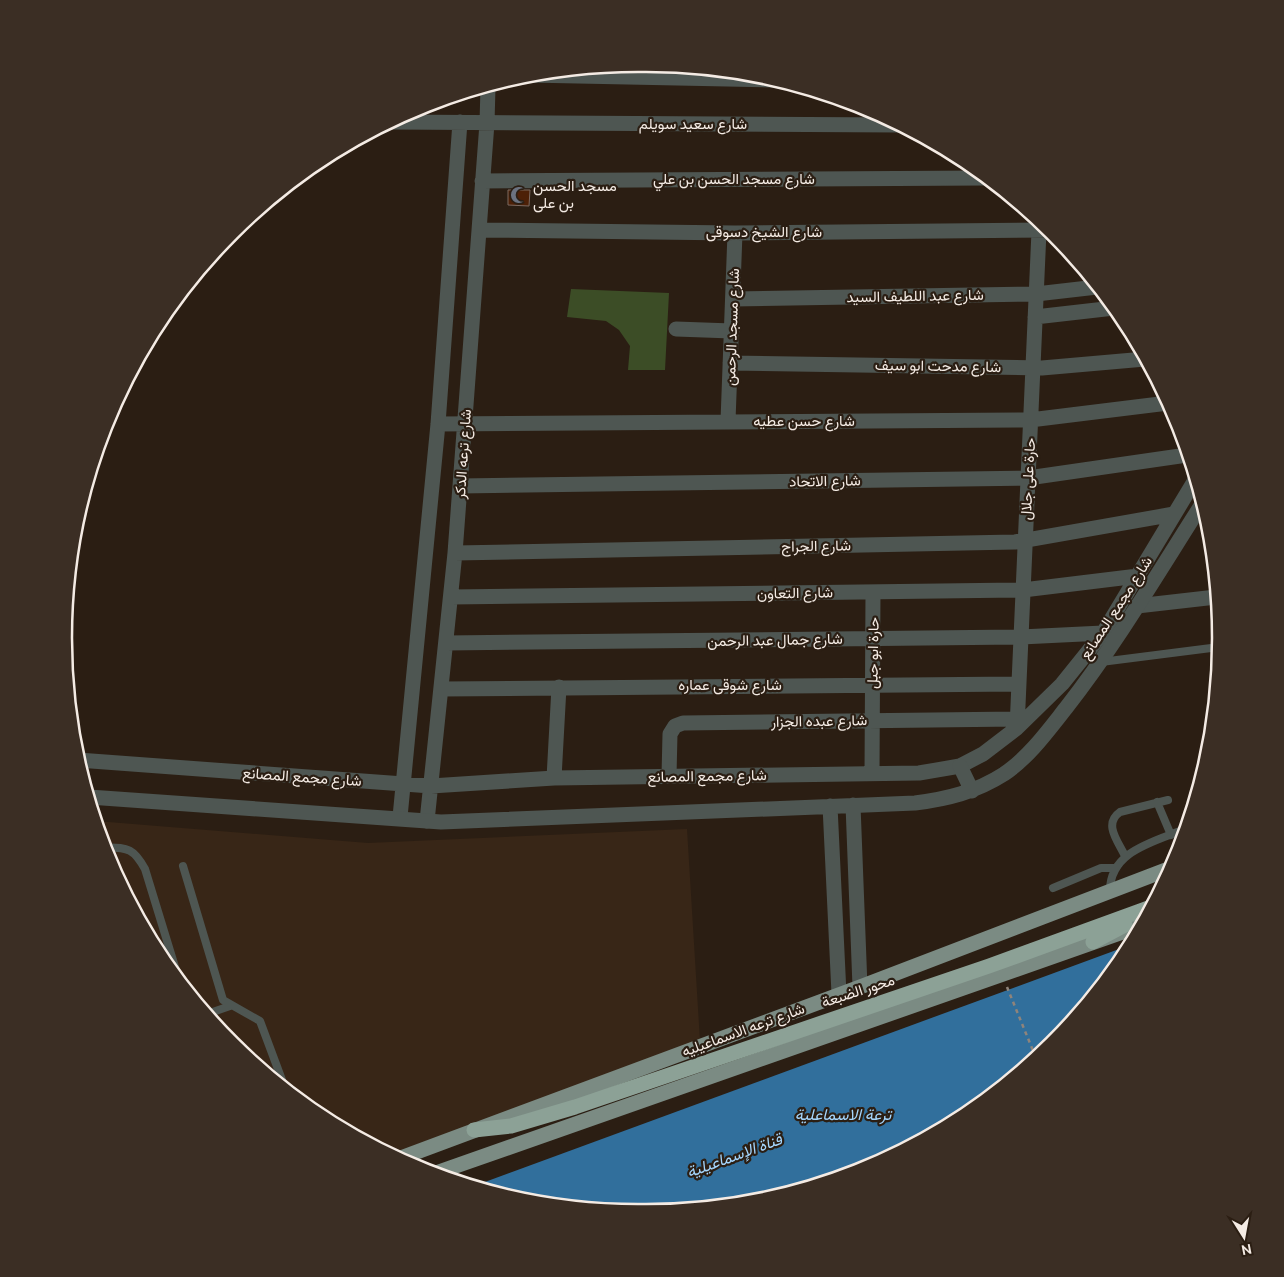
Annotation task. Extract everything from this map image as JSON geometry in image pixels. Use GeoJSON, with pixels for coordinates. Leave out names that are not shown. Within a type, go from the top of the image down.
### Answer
{"type":"FeatureCollection","features":[{"type":"Feature","properties":{"kind":"highway","name":"محور الضبعة"},"geometry":{"type":"LineString","coordinates":[[474,1130],[517,1125],[575,1107],[989,966],[1142,910]]}},
{"type":"Feature","properties":{"kind":"highway"},"geometry":{"type":"LineString","coordinates":[[1093,942],[1137,919]]}},
{"type":"Feature","properties":{"kind":"main road","name":"شارع ترعه الاسماعيليه"},"geometry":{"type":"LineString","coordinates":[[407,1155],[860,987],[1160,872]]}},
{"type":"Feature","properties":{"kind":"main road"},"geometry":{"type":"LineString","coordinates":[[445,1170],[1132,929]]}},
{"type":"Feature","properties":{"kind":"street"},"geometry":{"type":"LineString","coordinates":[[623,73],[722,77]]}},
{"type":"Feature","properties":{"kind":"street","name":"شارع ترعه الدكر"},"geometry":{"type":"LineString","coordinates":[[427,821],[455,553],[488,93]]}},
{"type":"Feature","properties":{"kind":"street","name":"شارع سعيد سويلم"},"geometry":{"type":"LineString","coordinates":[[408,122],[882,125]]}},
{"type":"Feature","properties":{"kind":"street","name":"شارع ترعه الدكر"},"geometry":{"type":"LineString","coordinates":[[400,818],[438,424],[460,122]]}},
{"type":"Feature","properties":{"kind":"street","name":"شارع مسجد الحسن بن علي"},"geometry":{"type":"LineString","coordinates":[[482,181],[974,178]]}},
{"type":"Feature","properties":{"kind":"street","name":"شارع الشيخ دسوقى"},"geometry":{"type":"LineString","coordinates":[[478,230],[735,233],[1038,231]]}},
{"type":"Feature","properties":{"kind":"street","name":"شارع مسجد الرحمن"},"geometry":{"type":"LineString","coordinates":[[728,421],[735,233]]}},
{"type":"Feature","properties":{"kind":"street","name":"حارة على جلال"},"geometry":{"type":"LineString","coordinates":[[1017,723],[1036,294],[1043,236]]}},
{"type":"Feature","properties":{"kind":"street","name":"شارع عبد اللطيف السيد"},"geometry":{"type":"LineString","coordinates":[[733,298],[1036,294],[1090,288]]}},
{"type":"Feature","properties":{"kind":"street"},"geometry":{"type":"LineString","coordinates":[[1035,317],[1105,309]]}},
{"type":"Feature","properties":{"kind":"street"},"geometry":{"type":"LineString","coordinates":[[676,328],[732,331]]}},
{"type":"Feature","properties":{"kind":"street","name":"شارع مدحت ابو سيف"},"geometry":{"type":"LineString","coordinates":[[730,363],[1033,368],[1138,360]]}},
{"type":"Feature","properties":{"kind":"street","name":"شارع حسن عطيه"},"geometry":{"type":"LineString","coordinates":[[438,424],[1030,420],[1160,404]]}},
{"type":"Feature","properties":{"kind":"street","name":"شارع الاتحاد"},"geometry":{"type":"LineString","coordinates":[[460,486],[1028,478],[1181,456]]}},
{"type":"Feature","properties":{"kind":"street","name":"شارع مجمع المصانع"},"geometry":{"type":"LineString","coordinates":[[86,761],[431,786],[554,778],[919,773],[960,766],[989,750],[1062,684],[1103,633],[1191,487]]}},
{"type":"Feature","properties":{"kind":"street","name":"شارع مجمع المصانع"},"geometry":{"type":"LineString","coordinates":[[96,797],[427,821],[854,805],[944,799],[972,791],[1004,774],[1031,750],[1101,662],[1197,512]]}},
{"type":"Feature","properties":{"kind":"street","name":"شارع الجراج"},"geometry":{"type":"LineString","coordinates":[[455,553],[1025,541],[1174,514]]}},
{"type":"Feature","properties":{"kind":"street","name":"شارع التعاون"},"geometry":{"type":"LineString","coordinates":[[450,597],[1023,590],[1138,576]]}},
{"type":"Feature","properties":{"kind":"street","name":"حارة ابو جبل"},"geometry":{"type":"LineString","coordinates":[[872,774],[874,592]]}},
{"type":"Feature","properties":{"kind":"street"},"geometry":{"type":"LineString","coordinates":[[1137,606],[1210,598]]}},
{"type":"Feature","properties":{"kind":"street","name":"شارع جمال عبد الرحمن"},"geometry":{"type":"LineString","coordinates":[[446,643],[1020,637],[1103,633]]}},
{"type":"Feature","properties":{"kind":"street","name":"شارع شوقى عماره"},"geometry":{"type":"LineString","coordinates":[[442,689],[1018,684]]}},
{"type":"Feature","properties":{"kind":"street"},"geometry":{"type":"LineString","coordinates":[[554,778],[559,687]]}},
{"type":"Feature","properties":{"kind":"street","name":"شارع عبده الجزار"},"geometry":{"type":"LineString","coordinates":[[669,776],[670,734],[679,724],[872,720],[1017,723]]}},
{"type":"Feature","properties":{"kind":"street"},"geometry":{"type":"LineString","coordinates":[[960,766],[972,791]]}},
{"type":"Feature","properties":{"kind":"street"},"geometry":{"type":"LineString","coordinates":[[854,805],[860,987]]}},
{"type":"Feature","properties":{"kind":"street"},"geometry":{"type":"LineString","coordinates":[[830,806],[839,994]]}},
{"type":"Feature","properties":{"kind":"lane"},"geometry":{"type":"LineString","coordinates":[[1101,662],[1211,648]]}},
{"type":"Feature","properties":{"kind":"lane"},"geometry":{"type":"LineString","coordinates":[[1125,856],[1112,829],[1111,822],[1114,816],[1120,812],[1168,800]]}},
{"type":"Feature","properties":{"kind":"lane"},"geometry":{"type":"LineString","coordinates":[[1157,802],[1171,835]]}},
{"type":"Feature","properties":{"kind":"lane"},"geometry":{"type":"LineString","coordinates":[[1110,892],[1115,868],[1125,856],[1176,833]]}},
{"type":"Feature","properties":{"kind":"lane"},"geometry":{"type":"LineString","coordinates":[[113,847],[128,848],[138,857],[145,869],[173,960]]}},
{"type":"Feature","properties":{"kind":"lane"},"geometry":{"type":"LineString","coordinates":[[182,866],[222,1000],[230,1006],[243,1009],[260,1021],[280,1076]]}},
{"type":"Feature","properties":{"kind":"lane"},"geometry":{"type":"LineString","coordinates":[[1053,888],[1101,868],[1115,868]]}},
{"type":"Feature","properties":{"kind":"lane"},"geometry":{"type":"LineString","coordinates":[[213,1012],[230,1006]]}},
{"type":"Feature","properties":{"kind":"path"},"geometry":{"type":"LineString","coordinates":[[1007,987],[1033,1051]]}},
{"type":"Feature","properties":{"kind":"shaded area"},"geometry":{"type":"Polygon","coordinates":[[[104,822],[368,843],[687,829],[700,1041],[399,1151],[355,1129],[294,1088],[238,1039],[213,1012],[189,983],[148,922],[131,889],[104,822]]]}},
{"type":"Feature","properties":{"kind":"green space"},"geometry":{"type":"Polygon","coordinates":[[[571,289],[669,293],[665,370],[628,370],[630,346],[619,330],[606,321],[567,317],[571,289]]]}},
{"type":"Feature","properties":{"kind":"water","name":"ترعة الاسماعلية"},"geometry":{"type":"Polygon","coordinates":[[[1118,949],[1095,983],[1071,1012],[1046,1039],[990,1088],[929,1129],[862,1161],[827,1174],[756,1194],[719,1200],[646,1204],[565,1200],[528,1194],[484,1182],[1118,949]]]}},
{"type":"Feature","properties":{"kind":"building","name":"مسجد الحسن بن على"},"geometry":{"type":"Polygon","coordinates":[[[508,190],[530,190],[529,206],[508,205],[508,190]]]}},
{"type":"Feature","properties":{"kind":"place","name":"مسجد الحسن بن على"},"geometry":{"type":"Point","coordinates":[519,195]}},
{"type":"Feature","properties":{"kind":"water label","name":"قناة الإسماعيلية"},"geometry":{"type":"Point","coordinates":[734,1155]}}]}
